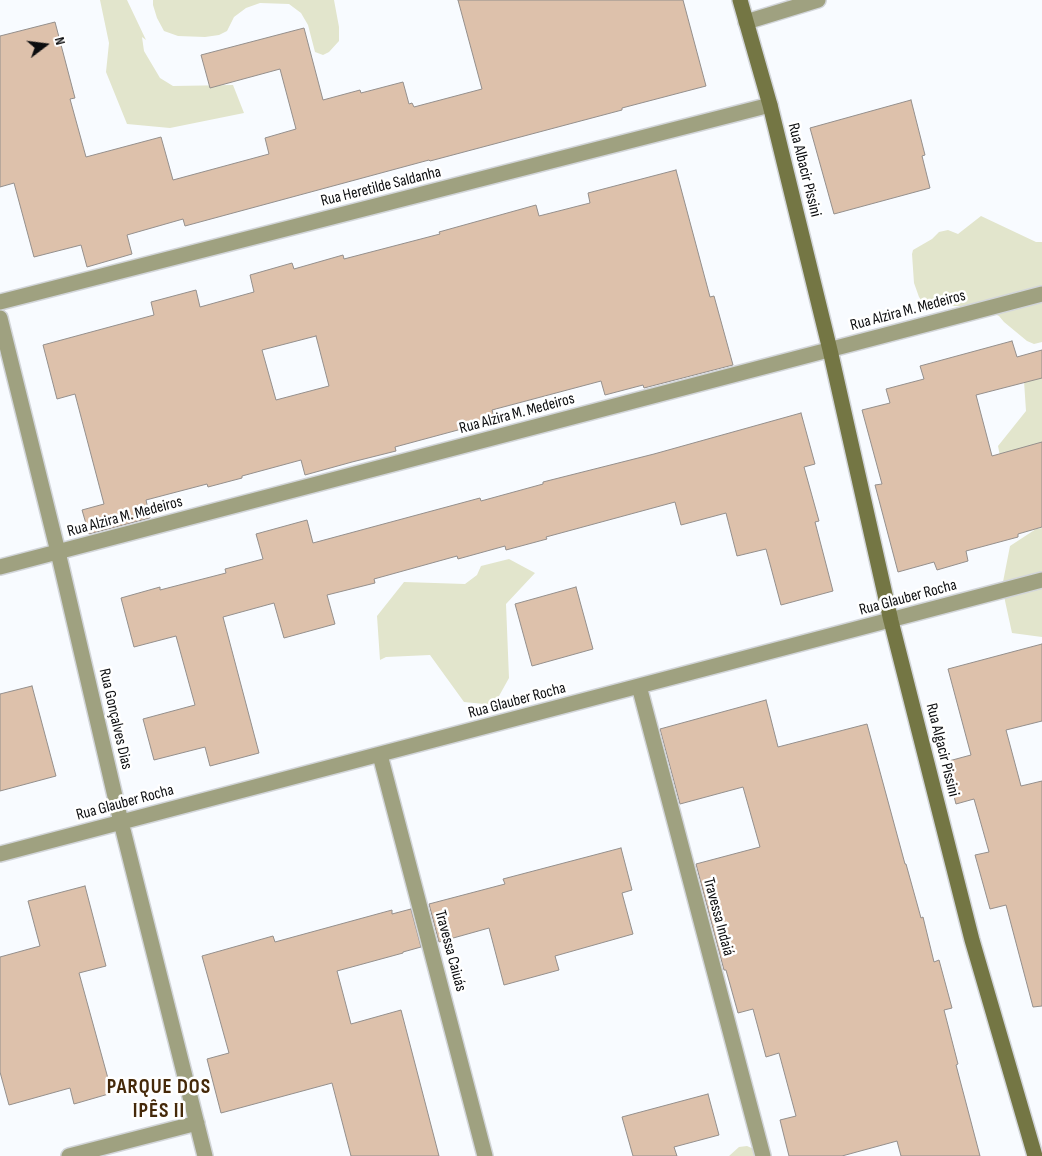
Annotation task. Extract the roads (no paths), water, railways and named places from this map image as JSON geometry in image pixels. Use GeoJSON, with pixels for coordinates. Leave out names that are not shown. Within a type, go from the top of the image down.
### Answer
{"type":"FeatureCollection","features":[{"type":"Feature","properties":{"kind":"street","name":"Rua Albacir Pissini"},"geometry":{"type":"LineString","coordinates":[[740,0],[770,106],[830,350]]}},
{"type":"Feature","properties":{"kind":"street"},"geometry":{"type":"LineString","coordinates":[[746,22],[818,0]]}},
{"type":"Feature","properties":{"kind":"street","name":"Rua Heretilde Saldanha"},"geometry":{"type":"LineString","coordinates":[[0,302],[770,106]]}},
{"type":"Feature","properties":{"kind":"street","name":"Rua Alzira M. Medeiros"},"geometry":{"type":"LineString","coordinates":[[0,567],[1042,294]]}},
{"type":"Feature","properties":{"kind":"street","name":"Rua Gonçalves Dias"},"geometry":{"type":"LineString","coordinates":[[0,318],[58,552],[121,822],[205,1156]]}},
{"type":"Feature","properties":{"kind":"street","name":"Rua Algacir Pissini"},"geometry":{"type":"LineString","coordinates":[[830,350],[891,620],[972,940],[1035,1156]]}},
{"type":"Feature","properties":{"kind":"street","name":"Rua Glauber Rocha"},"geometry":{"type":"LineString","coordinates":[[0,854],[1042,580]]}},
{"type":"Feature","properties":{"kind":"street","name":"Travessa Indaiá"},"geometry":{"type":"LineString","coordinates":[[639,686],[763,1156]]}},
{"type":"Feature","properties":{"kind":"street","name":"Travessa Caiuás"},"geometry":{"type":"LineString","coordinates":[[380,755],[485,1156]]}},
{"type":"Feature","properties":{"kind":"street"},"geometry":{"type":"LineString","coordinates":[[69,1156],[197,1123]]}},
{"type":"Feature","properties":{"kind":"district","name":"PARQUE DOS IPÊS II"},"geometry":{"type":"Point","coordinates":[159,1100]}}]}
